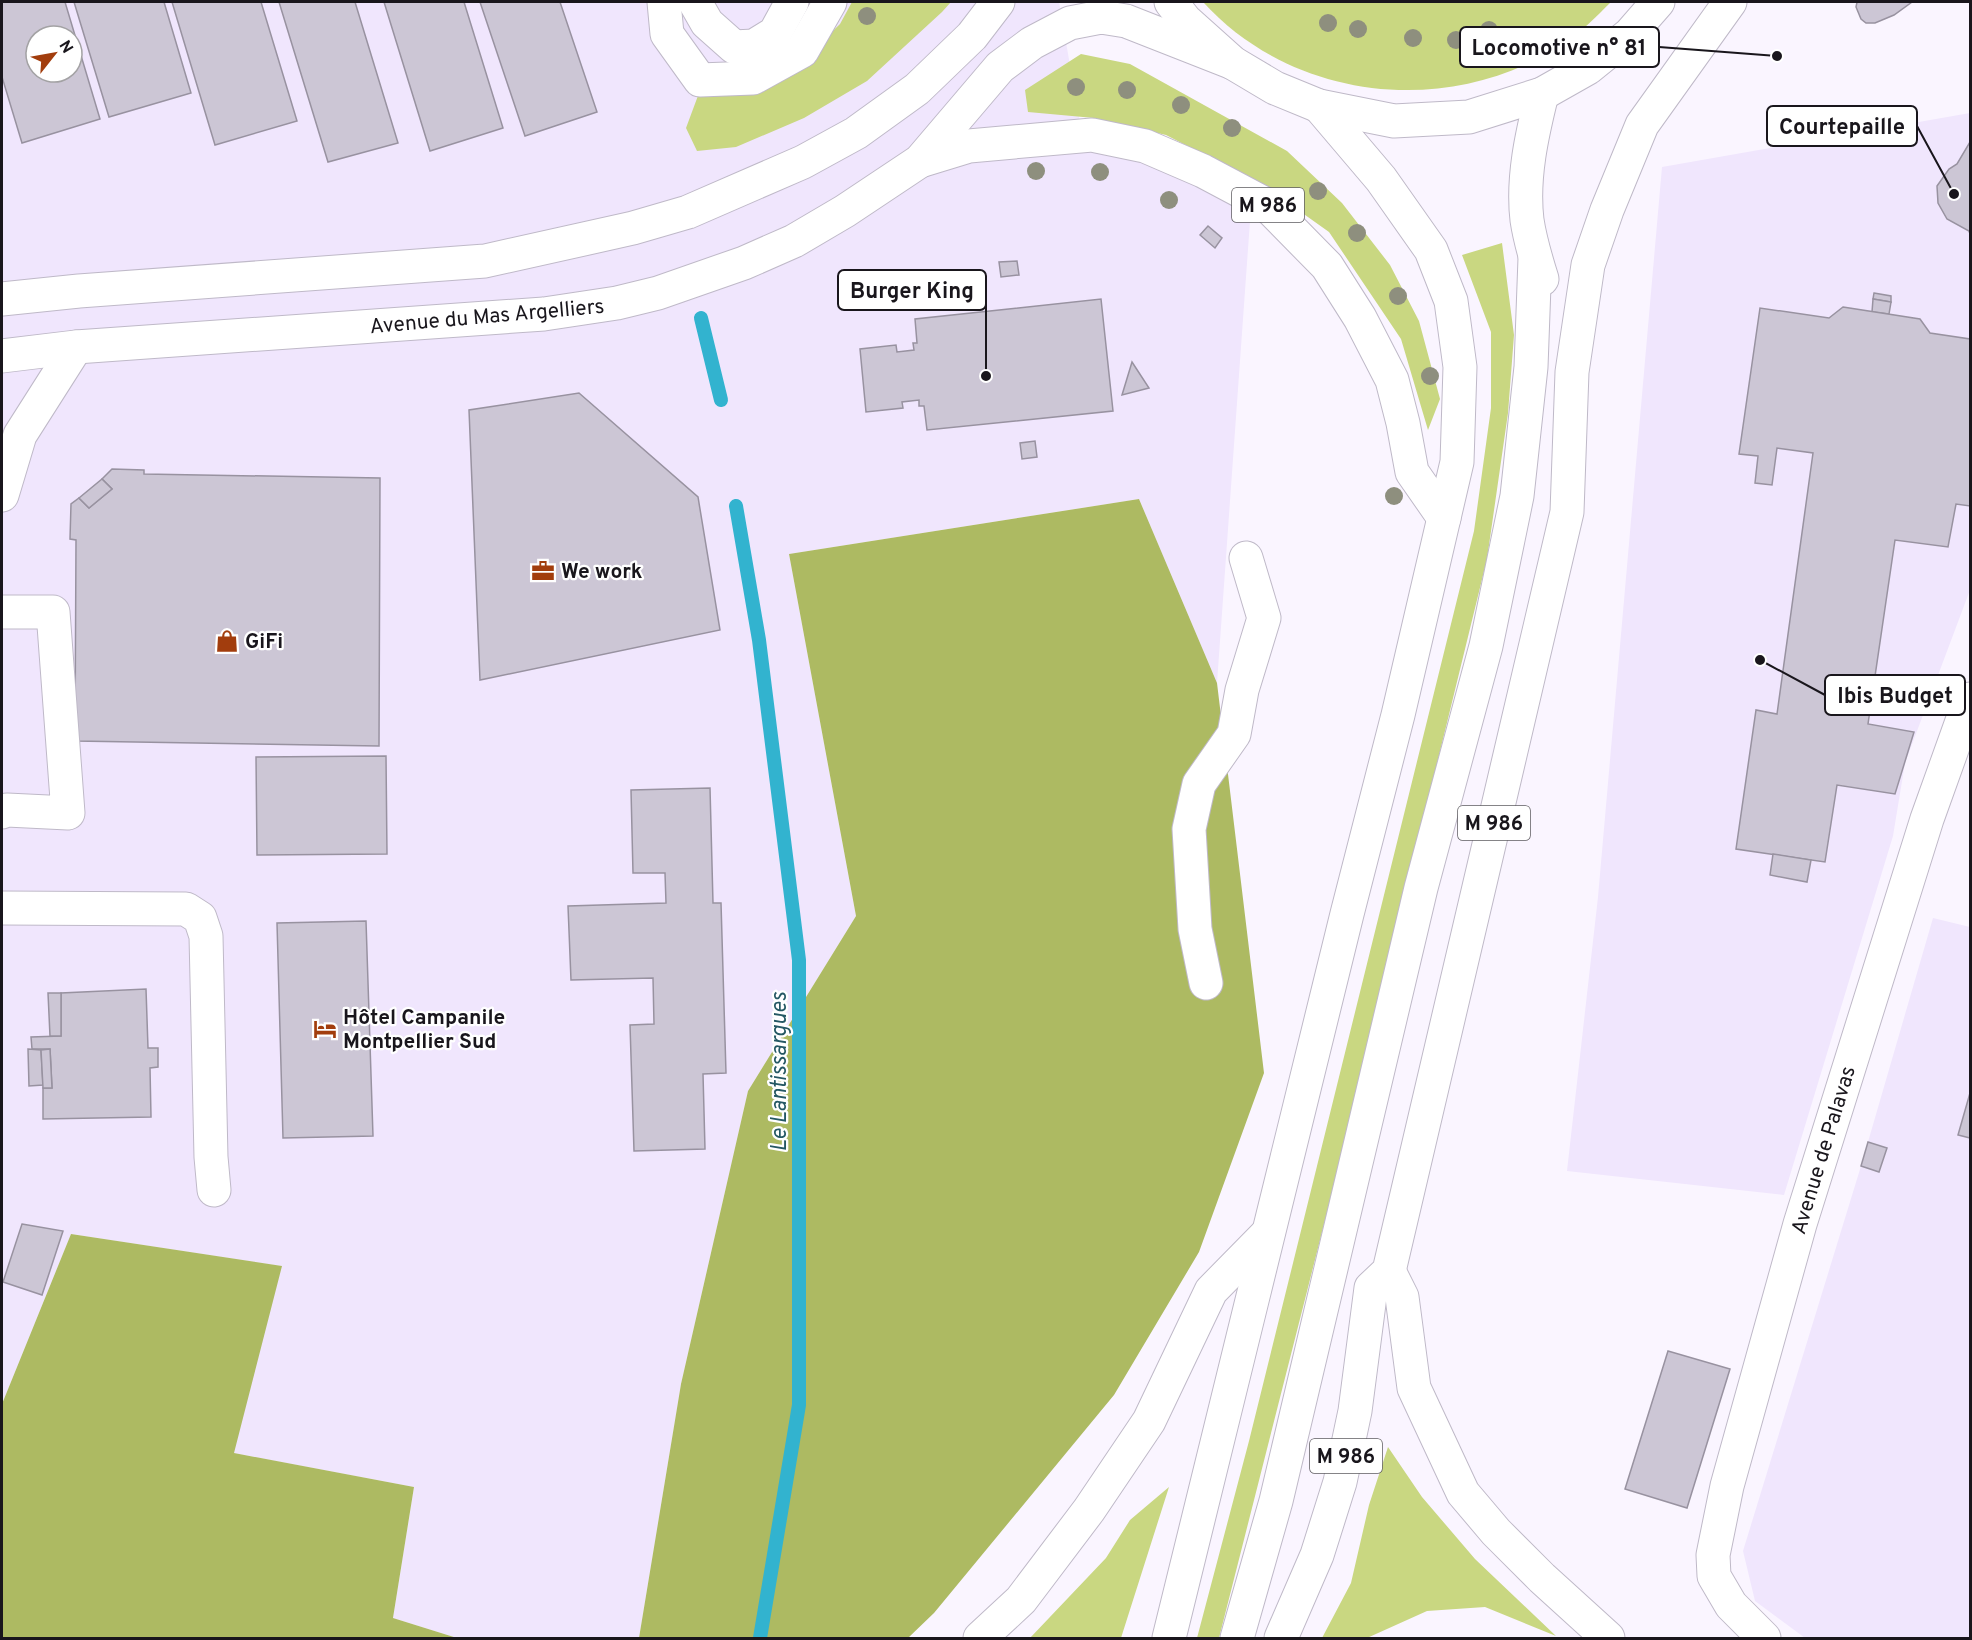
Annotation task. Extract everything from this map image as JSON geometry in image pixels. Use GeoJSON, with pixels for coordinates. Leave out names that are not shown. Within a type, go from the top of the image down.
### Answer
{"type":"FeatureCollection","features":[{"type":"Feature","properties":{"kind":"main road"},"geometry":{"type":"LineString","coordinates":[[664,2],[667,34],[700,80],[753,78],[802,51],[830,2]]}},
{"type":"Feature","properties":{"kind":"main road"},"geometry":{"type":"LineString","coordinates":[[695,2],[707,23],[734,47],[754,46],[775,33],[792,2]]}},
{"type":"Feature","properties":{"kind":"main road"},"geometry":{"type":"LineString","coordinates":[[2,299],[79,291],[485,261],[677,216],[803,162],[856,133],[917,88],[972,36],[998,2]]}},
{"type":"Feature","properties":{"kind":"main road"},"geometry":{"type":"LineString","coordinates":[[1171,2],[1185,20],[1233,63],[1275,88],[1319,106],[1394,121],[1469,117],[1542,94],[1588,68],[1630,34],[1658,2]]}},
{"type":"Feature","properties":{"kind":"main road"},"geometry":{"type":"LineString","coordinates":[[1572,372],[1588,265],[1607,210],[1642,125],[1730,2]]}},
{"type":"Feature","properties":{"kind":"main road","name":"Avenue du Mas Argelliers"},"geometry":{"type":"LineString","coordinates":[[2,356],[76,347],[544,314],[617,303],[658,293],[744,263],[794,241],[845,211],[920,161],[1000,67],[1032,43],[1070,22],[1101,17],[1126,21],[1233,63]]}},
{"type":"Feature","properties":{"kind":"main road","name":"M 986"},"geometry":{"type":"LineString","coordinates":[[1281,1638],[1317,1555],[1340,1482],[1355,1411],[1371,1288],[1389,1271],[1567,512],[1572,372],[1535,258],[1527,219],[1527,172],[1532,135],[1542,94]]}},
{"type":"Feature","properties":{"kind":"main road"},"geometry":{"type":"LineString","coordinates":[[1169,1638],[1398,715],[1456,462],[1460,367],[1450,302],[1431,250],[1381,179],[1319,106]]}},
{"type":"Feature","properties":{"kind":"main road","name":"M 986"},"geometry":{"type":"LineString","coordinates":[[920,161],[969,146],[1092,135],[1145,146],[1203,171],[1267,204],[1327,266],[1360,318],[1392,380],[1412,472],[1444,518]]}},
{"type":"Feature","properties":{"kind":"main road","name":"M 986"},"geometry":{"type":"LineString","coordinates":[[1237,1638],[1276,1500],[1421,888],[1486,646],[1517,496],[1531,367],[1535,258]]}},
{"type":"Feature","properties":{"kind":"main road"},"geometry":{"type":"LineString","coordinates":[[2,495],[20,435],[76,347]]}},
{"type":"Feature","properties":{"kind":"main road"},"geometry":{"type":"LineString","coordinates":[[1206,983],[1195,929],[1189,829],[1199,784],[1234,734],[1242,690],[1264,618],[1246,558]]}},
{"type":"Feature","properties":{"kind":"main road"},"geometry":{"type":"LineString","coordinates":[[2,612],[53,612],[68,813],[7,810],[2,812]]}},
{"type":"Feature","properties":{"kind":"main road","name":"Avenue de Palavas"},"geometry":{"type":"LineString","coordinates":[[1764,1638],[1731,1605],[1714,1576],[1713,1555],[1727,1486],[1800,1224],[1927,819],[1971,699]]}},
{"type":"Feature","properties":{"kind":"main road"},"geometry":{"type":"LineString","coordinates":[[2,908],[186,909],[200,918],[206,936],[211,1157],[214,1190]]}},
{"type":"Feature","properties":{"kind":"main road"},"geometry":{"type":"LineString","coordinates":[[980,1638],[1021,1600],[1089,1510],[1149,1421],[1211,1291],[1269,1233]]}},
{"type":"Feature","properties":{"kind":"main road"},"geometry":{"type":"LineString","coordinates":[[1389,1271],[1402,1297],[1414,1388],[1463,1493],[1496,1532],[1542,1578],[1608,1638]]}},
{"type":"Feature","properties":{"kind":"shaded area"},"geometry":{"type":"Polygon","coordinates":[[[2,2],[1059,2],[1083,140],[1252,193],[1217,683],[1139,499],[789,554],[856,916],[748,1091],[681,1384],[639,1638],[457,1638],[393,1618],[414,1487],[233,1453],[281,1266],[71,1234],[2,1404],[2,2]]]}},
{"type":"Feature","properties":{"kind":"shaded area"},"geometry":{"type":"Polygon","coordinates":[[[1970,113],[1970,590],[1905,763],[1893,836],[1784,1195],[1567,1171],[1598,897],[1662,167],[1970,113]]]}},
{"type":"Feature","properties":{"kind":"shaded area"},"geometry":{"type":"Polygon","coordinates":[[[1933,918],[1970,927],[1970,1638],[1805,1638],[1755,1601],[1743,1551],[1861,1166],[1933,918]]]}},
{"type":"Feature","properties":{"kind":"green space"},"geometry":{"type":"Polygon","coordinates":[[[852,2],[951,2],[867,81],[804,118],[736,147],[697,151],[686,128],[699,93],[797,66],[840,24],[852,2]]]}},
{"type":"Feature","properties":{"kind":"green space"},"geometry":{"type":"Polygon","coordinates":[[[1203,2],[1611,2],[1570,39],[1519,68],[1472,83],[1424,90],[1375,88],[1327,79],[1282,61],[1240,36],[1203,2]]]}},
{"type":"Feature","properties":{"kind":"green space"},"geometry":{"type":"Polygon","coordinates":[[[1081,54],[1130,64],[1287,151],[1342,203],[1390,265],[1419,321],[1440,399],[1428,430],[1401,339],[1329,232],[1260,183],[1166,135],[1094,118],[1028,112],[1025,90],[1081,54]]]}},
{"type":"Feature","properties":{"kind":"green space"},"geometry":{"type":"Polygon","coordinates":[[[1502,243],[1514,335],[1508,413],[1487,559],[1335,1181],[1219,1638],[1197,1638],[1249,1441],[1474,531],[1491,408],[1491,332],[1462,255],[1502,243]]]}},
{"type":"Feature","properties":{"kind":"green space"},"geometry":{"type":"Polygon","coordinates":[[[1139,499],[1217,683],[1264,1073],[1199,1252],[1114,1395],[934,1613],[908,1638],[639,1638],[681,1384],[748,1091],[856,916],[789,554],[1139,499]]]}},
{"type":"Feature","properties":{"kind":"green space"},"geometry":{"type":"Polygon","coordinates":[[[71,1234],[282,1266],[234,1453],[414,1487],[393,1618],[457,1638],[2,1638],[2,1404],[71,1234]]]}},
{"type":"Feature","properties":{"kind":"green space"},"geometry":{"type":"Polygon","coordinates":[[[1388,1447],[1422,1497],[1475,1559],[1556,1636],[1485,1607],[1427,1611],[1367,1638],[1322,1638],[1351,1583],[1369,1505],[1388,1447]]]}},
{"type":"Feature","properties":{"kind":"green space"},"geometry":{"type":"Polygon","coordinates":[[[1169,1487],[1121,1638],[1030,1638],[1106,1558],[1130,1520],[1169,1487]]]}},
{"type":"Feature","properties":{"kind":"building"},"geometry":{"type":"Polygon","coordinates":[[[2,2],[65,2],[72,24],[24,24],[24,84],[84,84],[84,66],[100,119],[22,143],[2,77],[2,2]]]}},
{"type":"Feature","properties":{"kind":"building"},"geometry":{"type":"Polygon","coordinates":[[[74,2],[164,2],[191,93],[109,117],[84,35],[84,24],[81,24],[74,2]]]}},
{"type":"Feature","properties":{"kind":"building"},"geometry":{"type":"Polygon","coordinates":[[[172,2],[261,2],[297,121],[215,145],[172,2]]]}},
{"type":"Feature","properties":{"kind":"building"},"geometry":{"type":"Polygon","coordinates":[[[279,2],[355,2],[398,143],[328,162],[279,2]]]}},
{"type":"Feature","properties":{"kind":"building"},"geometry":{"type":"Polygon","coordinates":[[[384,2],[464,2],[503,128],[430,151],[384,2]]]}},
{"type":"Feature","properties":{"kind":"building"},"geometry":{"type":"Polygon","coordinates":[[[480,2],[560,2],[597,112],[525,136],[480,2]]]}},
{"type":"Feature","properties":{"kind":"building"},"geometry":{"type":"Polygon","coordinates":[[[1857,2],[1912,2],[1894,15],[1875,23],[1866,23],[1861,19],[1856,7],[1857,2]]]}},
{"type":"Feature","properties":{"kind":"building"},"geometry":{"type":"Polygon","coordinates":[[[1970,142],[1970,234],[1969,231],[1947,219],[1938,203],[1937,186],[1949,169],[1957,164],[1970,142]]]}},
{"type":"Feature","properties":{"kind":"building"},"geometry":{"type":"Polygon","coordinates":[[[1208,226],[1222,238],[1215,248],[1200,235],[1208,226]]]}},
{"type":"Feature","properties":{"kind":"building"},"geometry":{"type":"Polygon","coordinates":[[[1017,261],[1019,275],[1001,277],[999,262],[1017,261]]]}},
{"type":"Feature","properties":{"kind":"building"},"geometry":{"type":"Polygon","coordinates":[[[1874,293],[1891,296],[1891,302],[1873,299],[1874,293]]]}},
{"type":"Feature","properties":{"kind":"building"},"geometry":{"type":"Polygon","coordinates":[[[1101,299],[1113,411],[927,430],[924,406],[919,406],[919,400],[902,402],[903,408],[866,412],[860,349],[896,345],[897,352],[914,350],[913,343],[917,343],[915,319],[1101,299]]]}},
{"type":"Feature","properties":{"kind":"building"},"geometry":{"type":"Polygon","coordinates":[[[1873,299],[1891,302],[1889,314],[1872,312],[1873,299]]]}},
{"type":"Feature","properties":{"kind":"building"},"geometry":{"type":"Polygon","coordinates":[[[1843,307],[1920,319],[1930,333],[1970,339],[1970,506],[1956,504],[1948,547],[1895,540],[1868,724],[1914,732],[1895,794],[1837,785],[1825,862],[1736,849],[1756,710],[1777,714],[1813,453],[1777,448],[1772,485],[1755,483],[1758,456],[1739,454],[1760,308],[1829,318],[1843,307]]]}},
{"type":"Feature","properties":{"kind":"building"},"geometry":{"type":"Polygon","coordinates":[[[1132,362],[1149,388],[1122,395],[1132,362]]]}},
{"type":"Feature","properties":{"kind":"building"},"geometry":{"type":"Polygon","coordinates":[[[579,393],[698,497],[720,630],[480,680],[469,410],[579,393]]]}},
{"type":"Feature","properties":{"kind":"building"},"geometry":{"type":"Polygon","coordinates":[[[1035,441],[1037,457],[1022,459],[1020,443],[1035,441]]]}},
{"type":"Feature","properties":{"kind":"building","name":"GiFi"},"geometry":{"type":"Polygon","coordinates":[[[112,469],[144,470],[144,474],[380,478],[379,746],[75,741],[76,540],[70,539],[71,504],[79,498],[89,508],[112,489],[102,479],[112,469]]]}},
{"type":"Feature","properties":{"kind":"building"},"geometry":{"type":"Polygon","coordinates":[[[102,479],[112,489],[89,508],[79,498],[102,479]]]}},
{"type":"Feature","properties":{"kind":"building"},"geometry":{"type":"Polygon","coordinates":[[[386,756],[387,854],[257,855],[256,757],[386,756]]]}},
{"type":"Feature","properties":{"kind":"building"},"geometry":{"type":"Polygon","coordinates":[[[710,788],[713,903],[721,903],[726,1073],[703,1074],[705,1149],[634,1151],[630,1025],[654,1024],[653,978],[571,980],[568,906],[666,903],[665,873],[633,873],[631,790],[710,788]]]}},
{"type":"Feature","properties":{"kind":"building"},"geometry":{"type":"Polygon","coordinates":[[[1773,854],[1811,860],[1807,882],[1770,875],[1773,854]]]}},
{"type":"Feature","properties":{"kind":"building","name":"Hôtel Campanile Montpellier Sud"},"geometry":{"type":"Polygon","coordinates":[[[366,921],[373,1136],[283,1138],[277,923],[366,921]]]}},
{"type":"Feature","properties":{"kind":"building"},"geometry":{"type":"Polygon","coordinates":[[[146,989],[148,1048],[158,1048],[158,1067],[150,1068],[151,1117],[43,1119],[43,1088],[52,1088],[50,1049],[32,1049],[31,1037],[61,1036],[61,993],[146,989]]]}},
{"type":"Feature","properties":{"kind":"building"},"geometry":{"type":"Polygon","coordinates":[[[48,993],[61,993],[61,1036],[50,1036],[48,993]]]}},
{"type":"Feature","properties":{"kind":"building"},"geometry":{"type":"Polygon","coordinates":[[[28,1049],[41,1050],[43,1085],[29,1086],[28,1049]]]}},
{"type":"Feature","properties":{"kind":"building"},"geometry":{"type":"Polygon","coordinates":[[[50,1049],[52,1088],[43,1088],[41,1050],[50,1049]]]}},
{"type":"Feature","properties":{"kind":"building"},"geometry":{"type":"Polygon","coordinates":[[[1970,1093],[1970,1138],[1958,1135],[1970,1093]]]}},
{"type":"Feature","properties":{"kind":"building"},"geometry":{"type":"Polygon","coordinates":[[[1868,1142],[1887,1148],[1879,1172],[1861,1166],[1868,1142]]]}},
{"type":"Feature","properties":{"kind":"building"},"geometry":{"type":"Polygon","coordinates":[[[22,1224],[63,1231],[42,1295],[3,1282],[22,1224]]]}},
{"type":"Feature","properties":{"kind":"building"},"geometry":{"type":"Polygon","coordinates":[[[1668,1351],[1730,1369],[1687,1508],[1625,1489],[1668,1351]]]}},
{"type":"Feature","properties":{"kind":"waterway","name":"Le Lantissargues"},"geometry":{"type":"LineString","coordinates":[[701,318],[721,400]]}},
{"type":"Feature","properties":{"kind":"waterway","name":"Le Lantissargues"},"geometry":{"type":"LineString","coordinates":[[736,506],[759,640],[799,960],[799,1405],[760,1638]]}},
{"type":"Feature","properties":{"kind":"place","name":"Locomotive n° 81"},"geometry":{"type":"Point","coordinates":[1777,56]}},
{"type":"Feature","properties":{"kind":"place","name":"Courtepaille"},"geometry":{"type":"Point","coordinates":[1954,194]}},
{"type":"Feature","properties":{"kind":"place","name":"Burger King"},"geometry":{"type":"Point","coordinates":[986,376]}},
{"type":"Feature","properties":{"kind":"place","name":"We work"},"geometry":{"type":"Point","coordinates":[543,571]}},
{"type":"Feature","properties":{"kind":"place","name":"GiFi"},"geometry":{"type":"Point","coordinates":[227,641]}},
{"type":"Feature","properties":{"kind":"place","name":"Ibis Budget"},"geometry":{"type":"Point","coordinates":[1760,660]}},
{"type":"Feature","properties":{"kind":"place","name":"Hôtel Campanile Montpellier Sud"},"geometry":{"type":"Point","coordinates":[325,1029]}}]}
